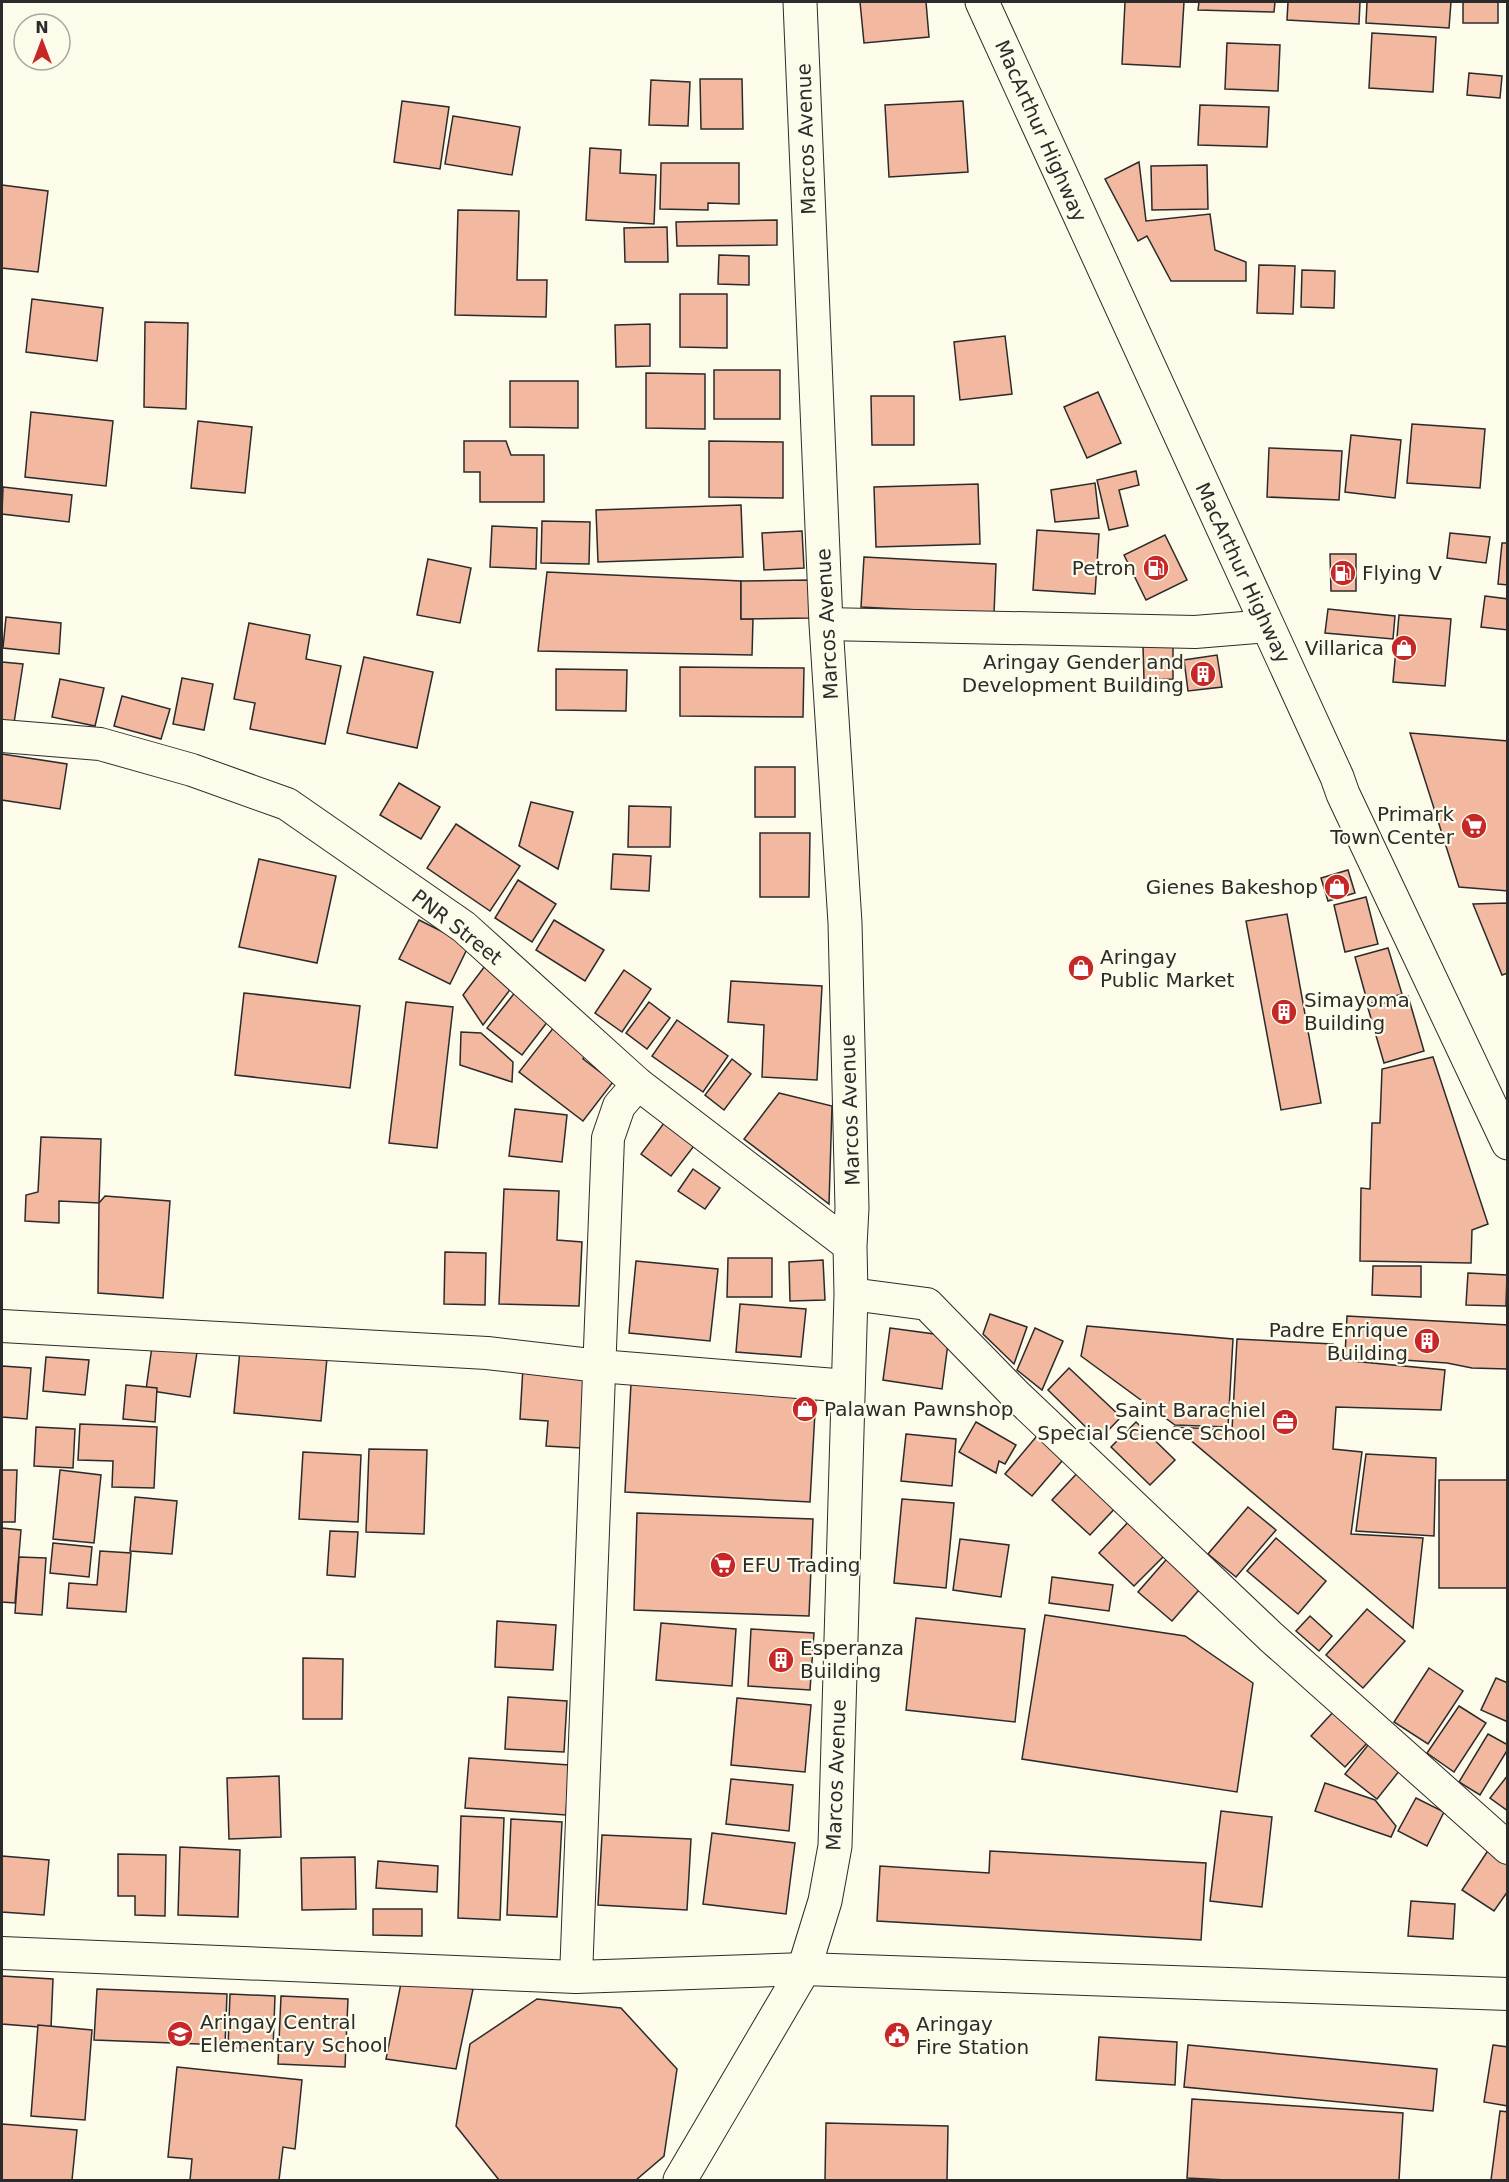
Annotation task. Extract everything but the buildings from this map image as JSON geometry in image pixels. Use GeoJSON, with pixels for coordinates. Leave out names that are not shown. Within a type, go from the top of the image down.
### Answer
{"type":"FeatureCollection","features":[{"type":"Feature","properties":{"kind":"main road","name":"Marcos Avenue"},"geometry":{"type":"LineString","coordinates":[[680,2181],[804,1969],[825,1901],[835,1846],[852,1208],[845,923],[826,624],[800,2]]}},
{"type":"Feature","properties":{"kind":"main road","name":"MacArthur Highway"},"geometry":{"type":"LineString","coordinates":[[982,2],[1343,794],[1505,1132]]}},
{"type":"Feature","properties":{"kind":"street"},"geometry":{"type":"LineString","coordinates":[[826,624],[1195,632],[1268,626]]}},
{"type":"Feature","properties":{"kind":"street","name":"PNR Street"},"geometry":{"type":"LineString","coordinates":[[2,736],[100,744],[192,770],[287,804],[464,927],[638,1084],[850,1246]]}},
{"type":"Feature","properties":{"kind":"street"},"geometry":{"type":"LineString","coordinates":[[576,1977],[608,1138],[619,1106],[638,1084]]}},
{"type":"Feature","properties":{"kind":"street"},"geometry":{"type":"LineString","coordinates":[[851,1294],[927,1304],[1013,1392],[1271,1637],[1508,1848]]}},
{"type":"Feature","properties":{"kind":"street"},"geometry":{"type":"LineString","coordinates":[[2,1326],[488,1353],[599,1365],[848,1386]]}},
{"type":"Feature","properties":{"kind":"street"},"geometry":{"type":"LineString","coordinates":[[2,1953],[576,1977],[804,1969],[1508,1994]]}},
{"type":"Feature","properties":{"kind":"place","name":"Petron"},"geometry":{"type":"Point","coordinates":[1156,568]}},
{"type":"Feature","properties":{"kind":"place","name":"Flying V"},"geometry":{"type":"Point","coordinates":[1343,573]}},
{"type":"Feature","properties":{"kind":"place","name":"Villarica"},"geometry":{"type":"Point","coordinates":[1404,648]}},
{"type":"Feature","properties":{"kind":"place","name":"Aringay Gender and Development Building"},"geometry":{"type":"Point","coordinates":[1203,674]}},
{"type":"Feature","properties":{"kind":"place","name":"Primark Town Center"},"geometry":{"type":"Point","coordinates":[1474,826]}},
{"type":"Feature","properties":{"kind":"place","name":"Gienes Bakeshop"},"geometry":{"type":"Point","coordinates":[1337,887]}},
{"type":"Feature","properties":{"kind":"place","name":"Aringay Public Market"},"geometry":{"type":"Point","coordinates":[1081,968]}},
{"type":"Feature","properties":{"kind":"place","name":"Simayoma Building"},"geometry":{"type":"Point","coordinates":[1284,1012]}},
{"type":"Feature","properties":{"kind":"place","name":"Padre Enrique Building"},"geometry":{"type":"Point","coordinates":[1427,1341]}},
{"type":"Feature","properties":{"kind":"place","name":"Palawan Pawnshop"},"geometry":{"type":"Point","coordinates":[805,1409]}},
{"type":"Feature","properties":{"kind":"place","name":"Saint Barachiel Special Science School"},"geometry":{"type":"Point","coordinates":[1285,1422]}},
{"type":"Feature","properties":{"kind":"place","name":"EFU Trading"},"geometry":{"type":"Point","coordinates":[723,1565]}},
{"type":"Feature","properties":{"kind":"place","name":"Esperanza Building"},"geometry":{"type":"Point","coordinates":[781,1660]}},
{"type":"Feature","properties":{"kind":"place","name":"Aringay Central Elementary School"},"geometry":{"type":"Point","coordinates":[180,2034]}},
{"type":"Feature","properties":{"kind":"place","name":"Aringay Fire Station"},"geometry":{"type":"Point","coordinates":[897,2035]}}]}
